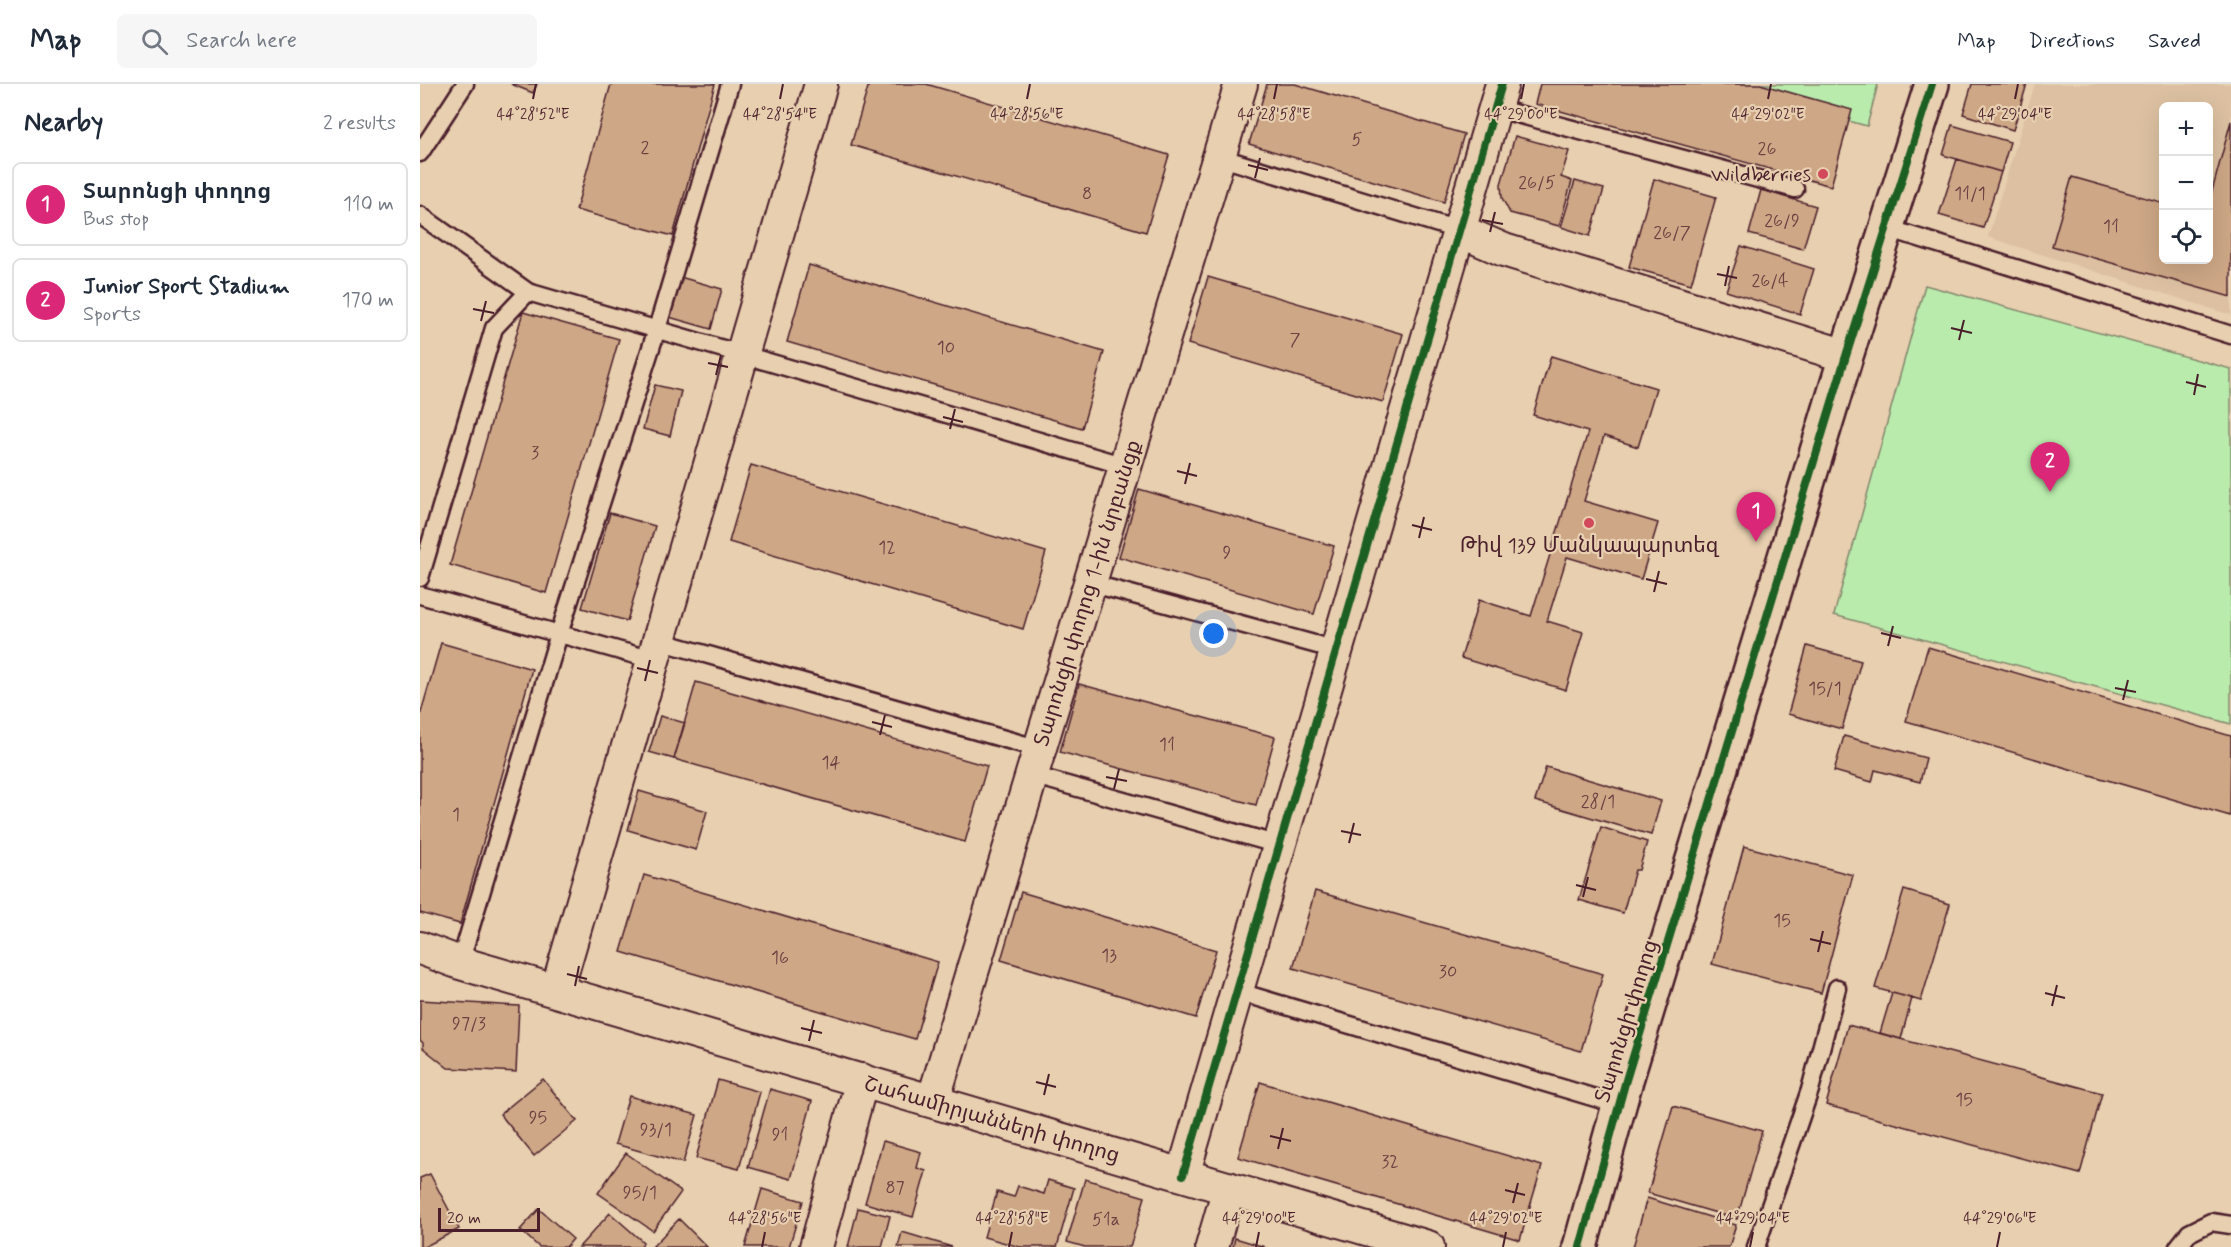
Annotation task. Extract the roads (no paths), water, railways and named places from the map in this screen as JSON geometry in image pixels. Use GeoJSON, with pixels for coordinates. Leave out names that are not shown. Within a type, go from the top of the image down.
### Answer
{"type":"FeatureCollection","features":[{"type":"Feature","properties":{"kind":"street"},"geometry":{"type":"LineString","coordinates":[[557,990],[821,84]]}},
{"type":"Feature","properties":{"kind":"street","name":"Տարոնցի փողոց 1-ին նրբանցք"},"geometry":{"type":"LineString","coordinates":[[933,1101],[1241,84]]}},
{"type":"Feature","properties":{"kind":"street","name":"Տարոնցի փողոց"},"geometry":{"type":"LineString","coordinates":[[1580,1247],[1619,1105],[1846,356],[1932,84]]}},
{"type":"Feature","properties":{"kind":"street"},"geometry":{"type":"LineString","coordinates":[[1183,1175],[1499,96]]}},
{"type":"Feature","properties":{"kind":"street"},"geometry":{"type":"LineString","coordinates":[[1458,230],[1503,250],[1846,356]]}},
{"type":"Feature","properties":{"kind":"street","name":"Շահամիրյանների փողոց"},"geometry":{"type":"LineString","coordinates":[[420,948],[460,963],[1428,1247]]}},
{"type":"Feature","properties":{"kind":"street"},"geometry":{"type":"LineString","coordinates":[[816,1247],[862,1080]]}},
{"type":"Feature","properties":{"kind":"street"},"geometry":{"type":"LineString","coordinates":[[1212,1247],[1229,1188]]}},
{"type":"Feature","properties":{"kind":"lane"},"geometry":{"type":"LineString","coordinates":[[420,153],[465,84]]}},
{"type":"Feature","properties":{"kind":"lane"},"geometry":{"type":"LineString","coordinates":[[460,963],[559,634],[657,329],[730,84]]}},
{"type":"Feature","properties":{"kind":"lane"},"geometry":{"type":"LineString","coordinates":[[1499,96],[1795,189]]}},
{"type":"Feature","properties":{"kind":"lane"},"geometry":{"type":"LineString","coordinates":[[1219,157],[1458,230]]}},
{"type":"Feature","properties":{"kind":"lane"},"geometry":{"type":"LineString","coordinates":[[420,215],[528,292],[1125,466]]}},
{"type":"Feature","properties":{"kind":"lane"},"geometry":{"type":"LineString","coordinates":[[1887,228],[2231,335]]}},
{"type":"Feature","properties":{"kind":"lane"},"geometry":{"type":"LineString","coordinates":[[420,578],[494,328],[528,292]]}},
{"type":"Feature","properties":{"kind":"lane"},"geometry":{"type":"LineString","coordinates":[[1090,583],[1336,650]]}},
{"type":"Feature","properties":{"kind":"lane"},"geometry":{"type":"LineString","coordinates":[[420,595],[559,634],[656,650],[1036,762],[1280,845]]}},
{"type":"Feature","properties":{"kind":"lane"},"geometry":{"type":"LineString","coordinates":[[1756,1247],[1810,1090],[1837,988]]}},
{"type":"Feature","properties":{"kind":"lane"},"geometry":{"type":"LineString","coordinates":[[1236,991],[1619,1105]]}},
{"type":"Feature","properties":{"kind":"lane"},"geometry":{"type":"LineString","coordinates":[[2178,1247],[2189,1233],[2211,1221],[2231,1225]]}},
{"type":"Feature","properties":{"kind":"place","name":"Wildberries"},"geometry":{"type":"Point","coordinates":[1823,174]}},
{"type":"Feature","properties":{"kind":"place","name":"Junior Sport Stadium"},"geometry":{"type":"Point","coordinates":[2050,492]}},
{"type":"Feature","properties":{"kind":"place","name":"Թիվ 139 Մանկապարտեզ"},"geometry":{"type":"Point","coordinates":[1589,523]}},
{"type":"Feature","properties":{"kind":"place","name":"Տարոնցի փողոց"},"geometry":{"type":"Point","coordinates":[1756,542]}}]}
